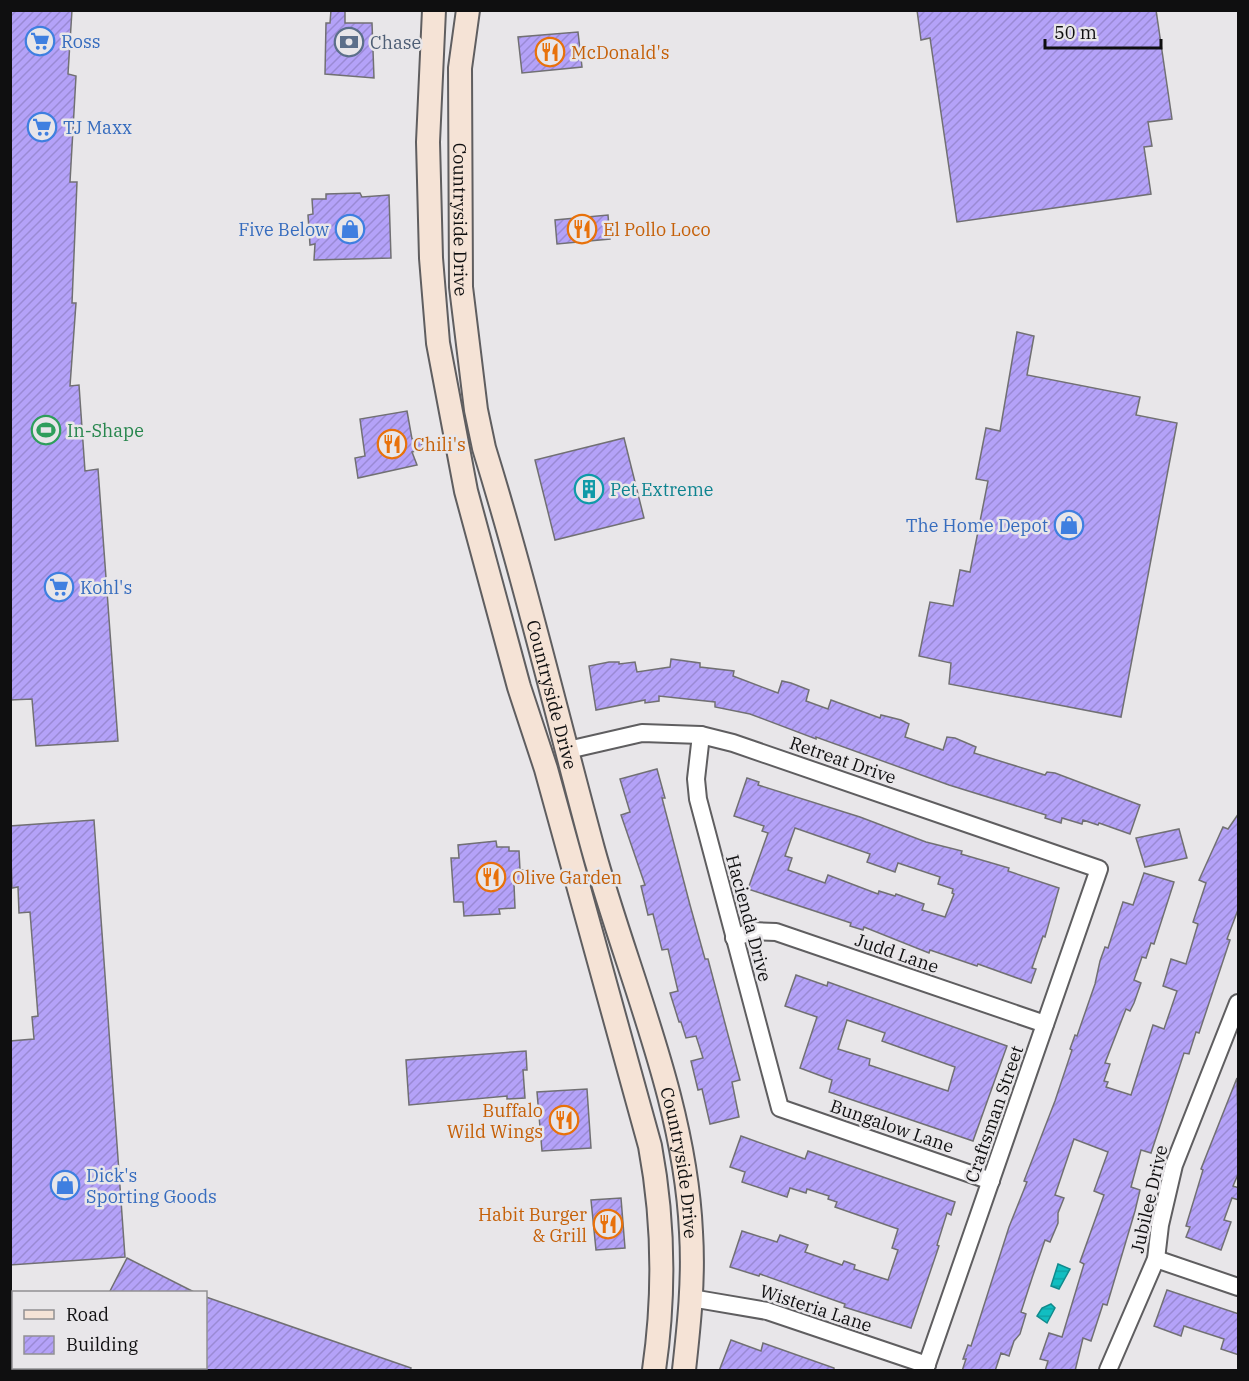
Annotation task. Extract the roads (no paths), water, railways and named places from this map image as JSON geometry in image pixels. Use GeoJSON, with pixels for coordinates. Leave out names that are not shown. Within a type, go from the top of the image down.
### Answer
{"type":"FeatureCollection","features":[{"type":"Feature","properties":{"kind":"street","name":"Countryside Drive"},"geometry":{"type":"LineString","coordinates":[[434,10],[428,142],[431,258],[438,343],[466,491],[519,687],[546,769],[650,1146],[657,1184],[664,1269],[654,1371]]}},
{"type":"Feature","properties":{"kind":"street"},"geometry":{"type":"LineString","coordinates":[[453,10],[447,80],[460,119]]}},
{"type":"Feature","properties":{"kind":"street","name":"Countryside Drive"},"geometry":{"type":"LineString","coordinates":[[468,10],[460,68],[461,287],[476,410],[484,448],[609,906],[652,1035],[678,1140],[692,1232],[691,1298],[684,1371]]}},
{"type":"Feature","properties":{"kind":"street","name":"Retreat Drive"},"geometry":{"type":"LineString","coordinates":[[568,750],[642,732],[701,735],[733,743],[1099,869]]}},
{"type":"Feature","properties":{"kind":"street","name":"Hacienda Drive"},"geometry":{"type":"LineString","coordinates":[[701,735],[696,779],[698,799],[780,1108]]}},
{"type":"Feature","properties":{"kind":"street","name":"Craftsman Street"},"geometry":{"type":"LineString","coordinates":[[926,1368],[1099,869]]}},
{"type":"Feature","properties":{"kind":"street","name":"Judd Lane"},"geometry":{"type":"LineString","coordinates":[[734,938],[753,931],[776,932],[1045,1024]]}},
{"type":"Feature","properties":{"kind":"street","name":"Jubilee Drive"},"geometry":{"type":"LineString","coordinates":[[1108,1371],[1156,1259],[1160,1225],[1174,1165],[1239,1003]]}},
{"type":"Feature","properties":{"kind":"street","name":"Bungalow Lane"},"geometry":{"type":"LineString","coordinates":[[780,1108],[991,1181]]}},
{"type":"Feature","properties":{"kind":"street"},"geometry":{"type":"LineString","coordinates":[[1156,1259],[1239,1287]]}},
{"type":"Feature","properties":{"kind":"street","name":"Wisteria Lane"},"geometry":{"type":"LineString","coordinates":[[691,1298],[767,1311],[926,1368]]}},
{"type":"Feature","properties":{"kind":"water"},"geometry":{"type":"Polygon","coordinates":[[[1058,1264],[1070,1269],[1059,1289],[1051,1286],[1058,1264]]]}},
{"type":"Feature","properties":{"kind":"water"},"geometry":{"type":"Polygon","coordinates":[[[1051,1304],[1055,1308],[1047,1323],[1037,1316],[1042,1308],[1051,1304]]]}},
{"type":"Feature","properties":{"kind":"place","name":"Ross"},"geometry":{"type":"Point","coordinates":[40,41]}},
{"type":"Feature","properties":{"kind":"place","name":"Chase"},"geometry":{"type":"Point","coordinates":[349,42]}},
{"type":"Feature","properties":{"kind":"place","name":"McDonald's"},"geometry":{"type":"Point","coordinates":[550,52]}},
{"type":"Feature","properties":{"kind":"place","name":"TJ Maxx"},"geometry":{"type":"Point","coordinates":[42,127]}},
{"type":"Feature","properties":{"kind":"place","name":"Five Below"},"geometry":{"type":"Point","coordinates":[350,229]}},
{"type":"Feature","properties":{"kind":"place","name":"El Pollo Loco"},"geometry":{"type":"Point","coordinates":[582,229]}},
{"type":"Feature","properties":{"kind":"place","name":"In-Shape"},"geometry":{"type":"Point","coordinates":[46,430]}},
{"type":"Feature","properties":{"kind":"place","name":"Chili's"},"geometry":{"type":"Point","coordinates":[392,444]}},
{"type":"Feature","properties":{"kind":"place","name":"Pet Extreme"},"geometry":{"type":"Point","coordinates":[589,489]}},
{"type":"Feature","properties":{"kind":"place","name":"The Home Depot"},"geometry":{"type":"Point","coordinates":[1069,525]}},
{"type":"Feature","properties":{"kind":"place","name":"Kohl's"},"geometry":{"type":"Point","coordinates":[59,587]}},
{"type":"Feature","properties":{"kind":"place","name":"Olive Garden"},"geometry":{"type":"Point","coordinates":[491,877]}},
{"type":"Feature","properties":{"kind":"place","name":"Buffalo Wild Wings"},"geometry":{"type":"Point","coordinates":[564,1120]}},
{"type":"Feature","properties":{"kind":"place","name":"Dick's Sporting Goods"},"geometry":{"type":"Point","coordinates":[65,1185]}},
{"type":"Feature","properties":{"kind":"place","name":"Habit Burger & Grill"},"geometry":{"type":"Point","coordinates":[608,1224]}}]}
